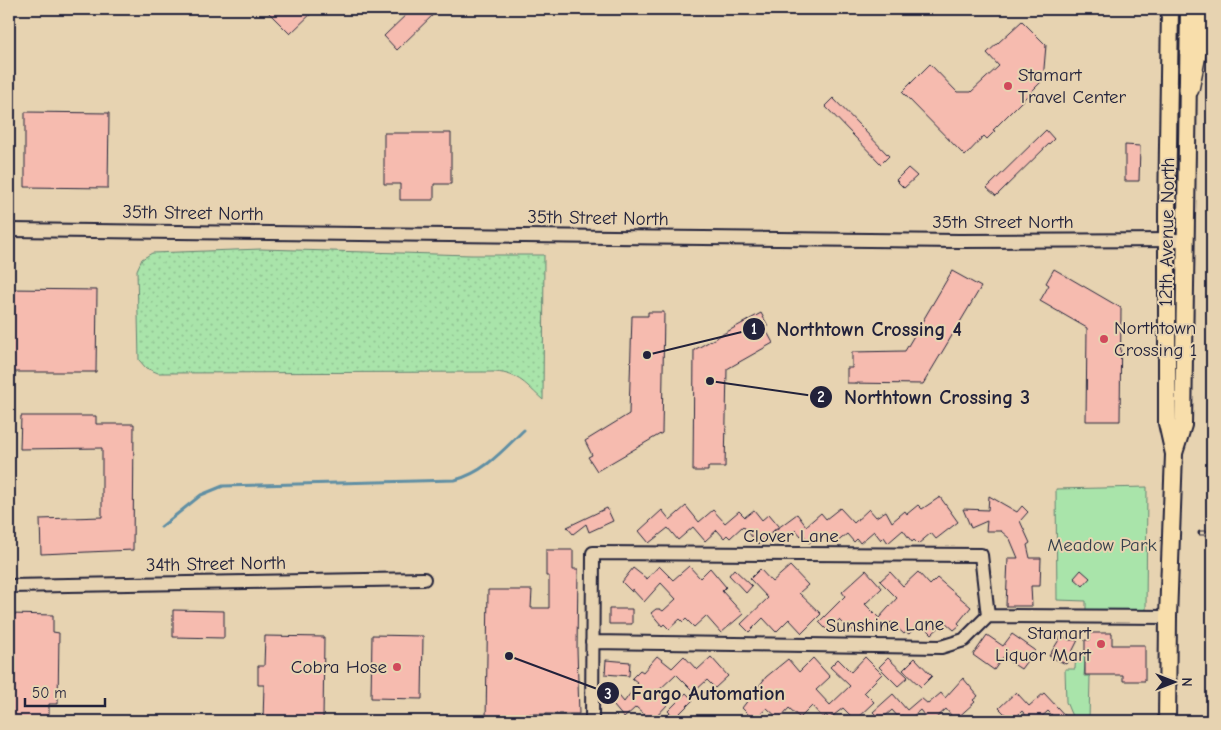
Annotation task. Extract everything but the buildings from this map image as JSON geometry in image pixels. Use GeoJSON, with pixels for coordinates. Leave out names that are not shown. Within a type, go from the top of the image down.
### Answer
{"type":"FeatureCollection","features":[{"type":"Feature","properties":{"kind":"highway"},"geometry":{"type":"LineString","coordinates":[[1189,89],[1201,30],[1201,9]]}},
{"type":"Feature","properties":{"kind":"main road","name":"12th Avenue North"},"geometry":{"type":"LineString","coordinates":[[1168,721],[1168,617],[1174,454],[1167,423],[1170,9]]}},
{"type":"Feature","properties":{"kind":"main road","name":"12th Avenue North"},"geometry":{"type":"LineString","coordinates":[[1174,454],[1183,425],[1190,9]]}},
{"type":"Feature","properties":{"kind":"street","name":"35th Street North"},"geometry":{"type":"LineString","coordinates":[[9,230],[959,241],[1187,240]]}},
{"type":"Feature","properties":{"kind":"street","name":"Clover Lane"},"geometry":{"type":"LineString","coordinates":[[592,642],[593,553],[981,555],[988,616]]}},
{"type":"Feature","properties":{"kind":"street","name":"34th Street North"},"geometry":{"type":"LineString","coordinates":[[9,586],[424,579]]}},
{"type":"Feature","properties":{"kind":"street"},"geometry":{"type":"LineString","coordinates":[[988,616],[1168,617]]}},
{"type":"Feature","properties":{"kind":"street","name":"Sunshine Lane"},"geometry":{"type":"LineString","coordinates":[[592,642],[941,647],[964,640],[988,616]]}},
{"type":"Feature","properties":{"kind":"street"},"geometry":{"type":"LineString","coordinates":[[592,642],[592,721]]}},
{"type":"Feature","properties":{"kind":"green space"},"geometry":{"type":"Polygon","coordinates":[[[261,249],[471,255],[544,255],[543,400],[517,378],[495,372],[158,373],[146,368],[139,360],[137,270],[142,259],[152,253],[261,249]]]}},
{"type":"Feature","properties":{"kind":"green space","name":"Meadow Park"},"geometry":{"type":"Polygon","coordinates":[[[1147,487],[1146,612],[1086,611],[1086,601],[1057,600],[1056,489],[1147,487]]]}},
{"type":"Feature","properties":{"kind":"green space"},"geometry":{"type":"Polygon","coordinates":[[[1076,652],[1086,652],[1084,676],[1090,676],[1089,721],[1074,721],[1066,702],[1065,669],[1075,669],[1076,652]]]}},
{"type":"Feature","properties":{"kind":"waterway"},"geometry":{"type":"LineString","coordinates":[[161,527],[201,495],[223,486],[455,480],[484,466],[524,430]]}},
{"type":"Feature","properties":{"kind":"railway"},"geometry":{"type":"LineString","coordinates":[[1200,533],[1212,533]]}},
{"type":"Feature","properties":{"kind":"place","name":"Stamart Travel Center"},"geometry":{"type":"Point","coordinates":[1008,86]}},
{"type":"Feature","properties":{"kind":"place","name":"Northtown Crossing 1"},"geometry":{"type":"Point","coordinates":[1104,339]}},
{"type":"Feature","properties":{"kind":"place","name":"Northtown Crossing 4"},"geometry":{"type":"Point","coordinates":[647,355]}},
{"type":"Feature","properties":{"kind":"place","name":"Northtown Crossing 3"},"geometry":{"type":"Point","coordinates":[710,381]}},
{"type":"Feature","properties":{"kind":"place","name":"Stamart Liquor Mart"},"geometry":{"type":"Point","coordinates":[1101,644]}},
{"type":"Feature","properties":{"kind":"place","name":"Fargo Automation"},"geometry":{"type":"Point","coordinates":[509,656]}},
{"type":"Feature","properties":{"kind":"place","name":"Cobra Hose"},"geometry":{"type":"Point","coordinates":[397,667]}}]}
